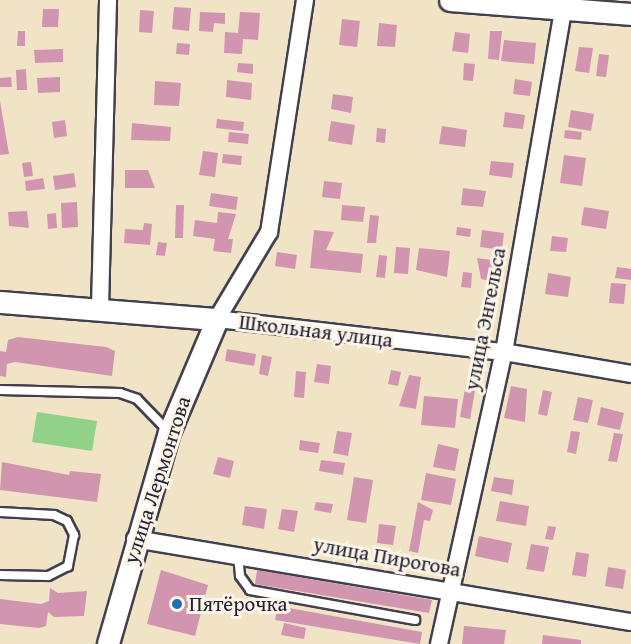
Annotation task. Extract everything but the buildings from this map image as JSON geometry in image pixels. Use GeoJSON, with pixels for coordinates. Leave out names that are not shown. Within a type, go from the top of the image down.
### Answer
{"type":"FeatureCollection","features":[{"type":"Feature","properties":{"kind":"street"},"geometry":{"type":"LineString","coordinates":[[100,307],[108,0]]}},
{"type":"Feature","properties":{"kind":"street"},"geometry":{"type":"LineString","coordinates":[[217,319],[269,232],[305,0]]}},
{"type":"Feature","properties":{"kind":"street"},"geometry":{"type":"LineString","coordinates":[[450,0],[565,5],[631,14]]}},
{"type":"Feature","properties":{"kind":"street","name":"улица Энгельса"},"geometry":{"type":"LineString","coordinates":[[439,644],[448,590],[504,352],[565,5]]}},
{"type":"Feature","properties":{"kind":"street","name":"Школьная улица"},"geometry":{"type":"LineString","coordinates":[[0,302],[100,307],[217,319],[504,352],[631,374]]}},
{"type":"Feature","properties":{"kind":"street","name":"улица Лермонтова"},"geometry":{"type":"LineString","coordinates":[[108,644],[135,539],[169,432],[217,319]]}},
{"type":"Feature","properties":{"kind":"street","name":"улица Пирогова"},"geometry":{"type":"LineString","coordinates":[[135,539],[631,622]]}},
{"type":"Feature","properties":{"kind":"lane"},"geometry":{"type":"LineString","coordinates":[[0,390],[120,393],[137,399],[169,432]]}},
{"type":"Feature","properties":{"kind":"lane"},"geometry":{"type":"LineString","coordinates":[[0,512],[54,515],[67,522],[74,535],[68,566],[48,576],[0,575]]}},
{"type":"Feature","properties":{"kind":"lane"},"geometry":{"type":"LineString","coordinates":[[238,555],[240,576],[250,590],[415,620]]}},
{"type":"Feature","properties":{"kind":"green space"},"geometry":{"type":"Polygon","coordinates":[[[37,412],[97,421],[92,451],[32,442],[37,412]]]}},
{"type":"Feature","properties":{"kind":"place","name":"Пятёрочка"},"geometry":{"type":"Point","coordinates":[177,604]}}]}
